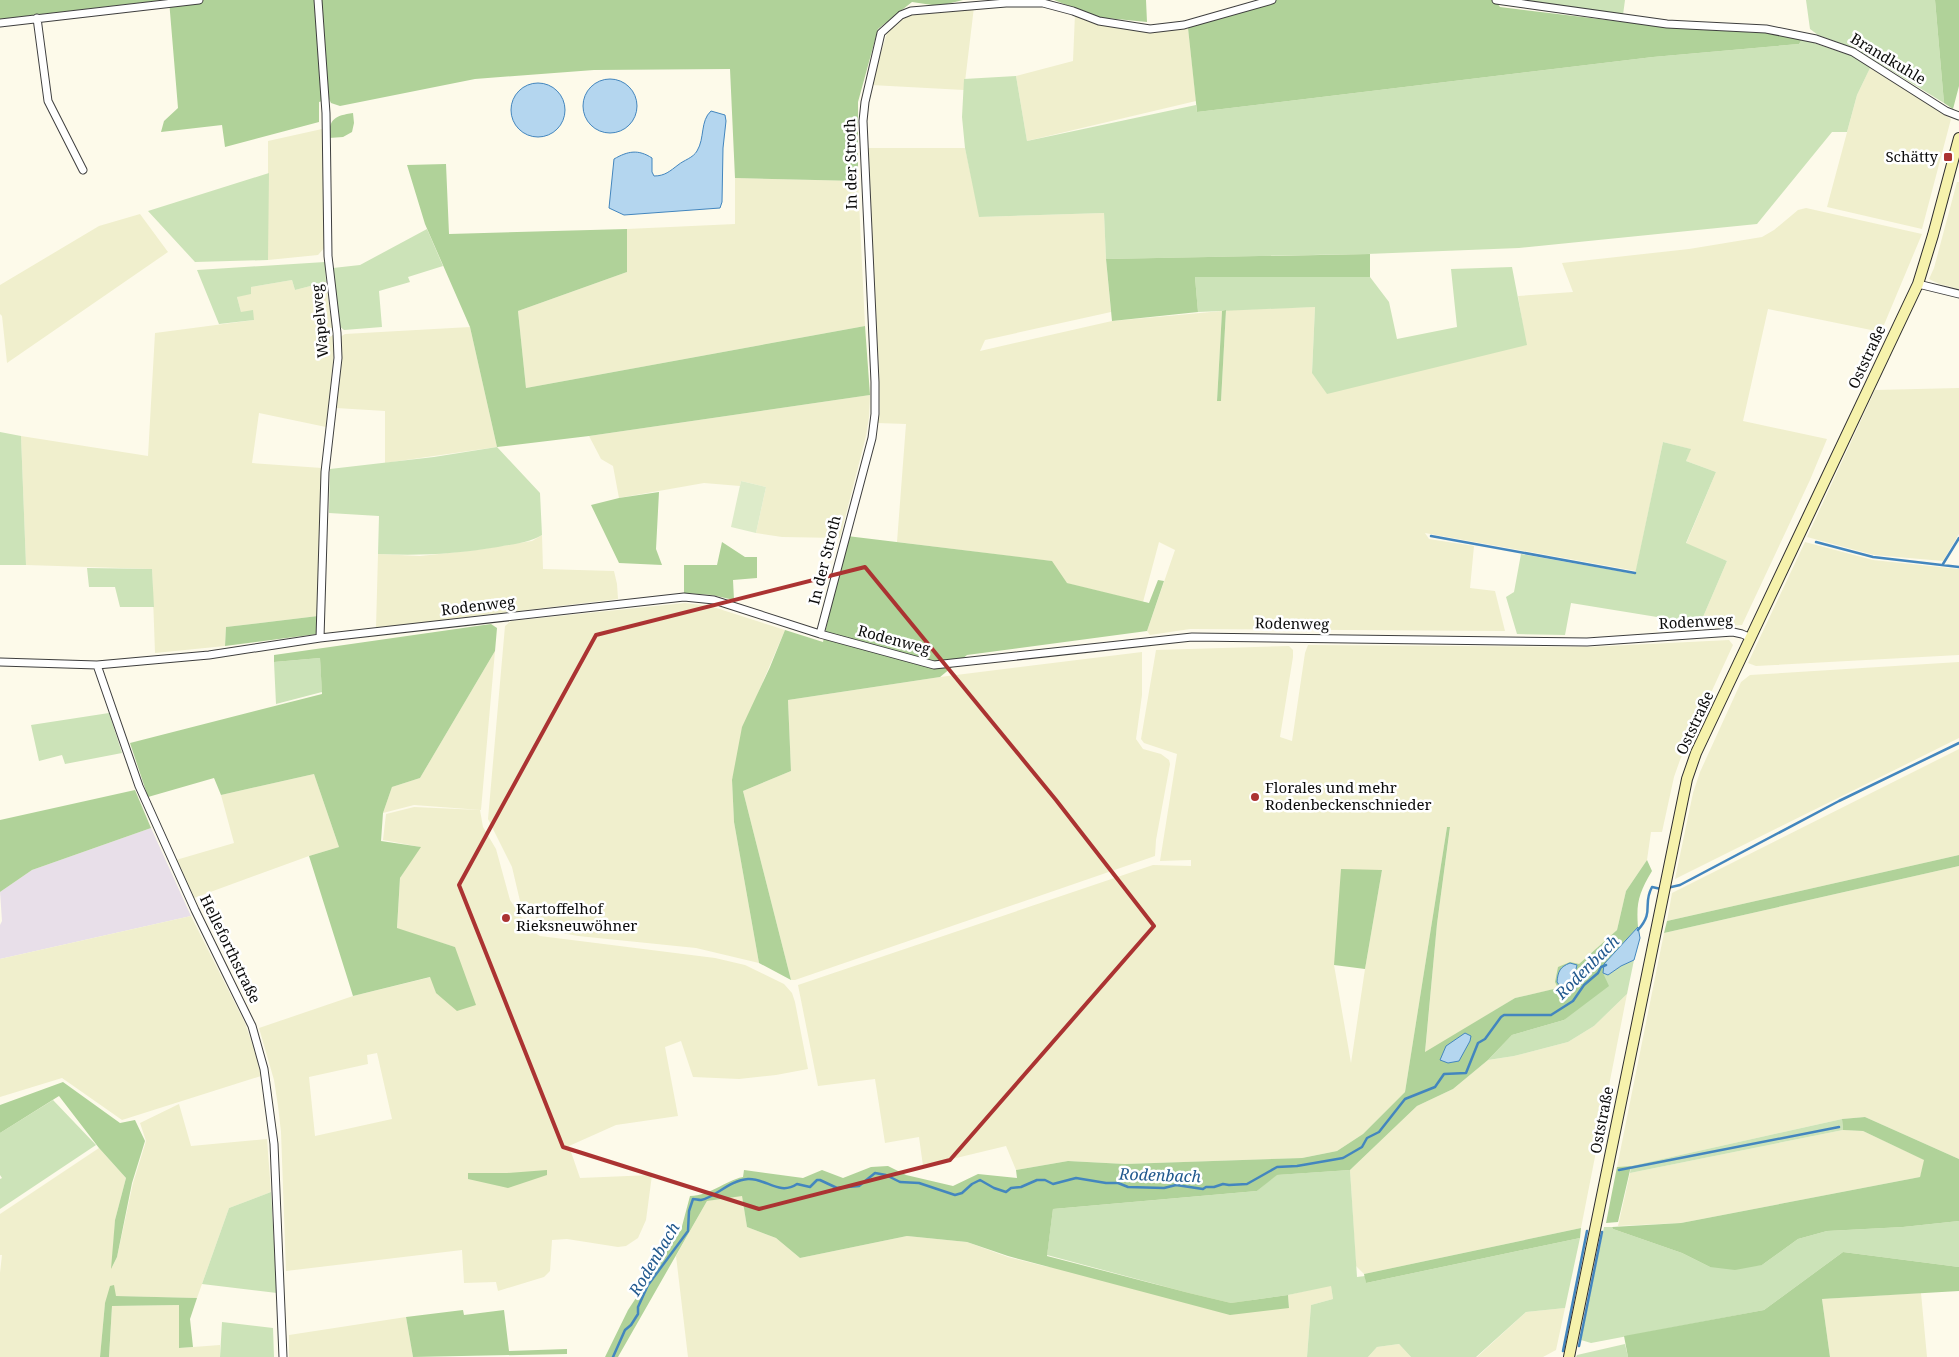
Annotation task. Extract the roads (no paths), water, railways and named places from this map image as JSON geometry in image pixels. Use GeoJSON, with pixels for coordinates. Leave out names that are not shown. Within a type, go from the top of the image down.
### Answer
{"type":"FeatureCollection","features":[{"type":"Feature","properties":{"kind":"main road","name":"Oststraße"},"geometry":{"type":"LineString","coordinates":[[1569,1357],[1687,778],[1696,753],[1918,284],[1959,138]]}},
{"type":"Feature","properties":{"kind":"street"},"geometry":{"type":"LineString","coordinates":[[0,23],[199,0]]}},
{"type":"Feature","properties":{"kind":"street","name":"Wapelweg"},"geometry":{"type":"LineString","coordinates":[[318,0],[326,113],[328,256],[338,358],[325,472],[320,638]]}},
{"type":"Feature","properties":{"kind":"street","name":"In der Stroth"},"geometry":{"type":"LineString","coordinates":[[820,634],[872,438],[875,414],[863,121],[865,102],[881,33],[901,15],[923,9],[1006,3],[1043,4],[1073,11],[1099,21],[1150,29],[1184,25],[1272,0]]}},
{"type":"Feature","properties":{"kind":"street","name":"Brandkuhle"},"geometry":{"type":"LineString","coordinates":[[1499,0],[1667,24],[1766,29],[1816,39],[1853,52],[1946,111],[1959,116]]}},
{"type":"Feature","properties":{"kind":"street"},"geometry":{"type":"LineString","coordinates":[[37,18],[48,100],[83,170]]}},
{"type":"Feature","properties":{"kind":"street"},"geometry":{"type":"LineString","coordinates":[[1918,284],[1959,294]]}},
{"type":"Feature","properties":{"kind":"street","name":"Rodenweg"},"geometry":{"type":"LineString","coordinates":[[96,665],[209,654],[320,638],[684,596],[714,600],[820,634],[934,665],[1192,637],[1587,642],[1733,632],[1751,638]]}},
{"type":"Feature","properties":{"kind":"street"},"geometry":{"type":"LineString","coordinates":[[0,662],[96,665]]}},
{"type":"Feature","properties":{"kind":"street","name":"Helleforthstraße"},"geometry":{"type":"LineString","coordinates":[[96,665],[139,786],[192,903],[252,1026],[264,1069],[274,1144],[283,1357]]}},
{"type":"Feature","properties":{"kind":"water"},"geometry":{"type":"Polygon","coordinates":[[[610,79],[620,81],[629,87],[635,96],[637,106],[635,116],[629,125],[620,131],[610,133],[600,131],[591,125],[585,116],[583,106],[585,96],[591,87],[600,81],[610,79]]]}},
{"type":"Feature","properties":{"kind":"water"},"geometry":{"type":"Polygon","coordinates":[[[538,83],[548,85],[557,91],[563,100],[565,110],[563,120],[557,129],[548,135],[538,137],[528,135],[519,129],[513,120],[511,110],[513,100],[519,91],[528,85],[538,83]]]}},
{"type":"Feature","properties":{"kind":"water"},"geometry":{"type":"Polygon","coordinates":[[[711,111],[725,115],[726,121],[723,148],[722,202],[720,208],[624,215],[609,208],[614,159],[628,153],[642,153],[652,158],[652,172],[654,176],[667,173],[697,151],[705,120],[711,111]]]}},
{"type":"Feature","properties":{"kind":"water"},"geometry":{"type":"Polygon","coordinates":[[[1638,927],[1640,938],[1634,960],[1608,975],[1603,973],[1604,964],[1638,927]]]}},
{"type":"Feature","properties":{"kind":"water"},"geometry":{"type":"Polygon","coordinates":[[[1570,963],[1577,965],[1575,973],[1577,974],[1567,987],[1560,986],[1557,982],[1559,972],[1570,963]]]}},
{"type":"Feature","properties":{"kind":"water"},"geometry":{"type":"Polygon","coordinates":[[[1465,1033],[1471,1036],[1470,1041],[1459,1061],[1448,1063],[1440,1060],[1446,1046],[1465,1033]]]}},
{"type":"Feature","properties":{"kind":"waterway"},"geometry":{"type":"LineString","coordinates":[[1431,536],[1635,573]]}},
{"type":"Feature","properties":{"kind":"waterway"},"geometry":{"type":"LineString","coordinates":[[1943,564],[1959,538]]}},
{"type":"Feature","properties":{"kind":"waterway"},"geometry":{"type":"LineString","coordinates":[[1816,542],[1873,557],[1959,567]]}},
{"type":"Feature","properties":{"kind":"waterway","name":"Rodenbach"},"geometry":{"type":"LineString","coordinates":[[1667,888],[1680,885],[1839,801],[1959,743]]}},
{"type":"Feature","properties":{"kind":"waterway","name":"Rodenbach"},"geometry":{"type":"LineString","coordinates":[[1638,930],[1646,918],[1649,893],[1652,887],[1661,889]]}},
{"type":"Feature","properties":{"kind":"waterway","name":"Rodenbach"},"geometry":{"type":"LineString","coordinates":[[613,1357],[625,1330],[631,1325],[638,1314],[638,1307],[648,1285],[688,1231],[689,1211],[693,1199],[706,1199],[735,1182],[755,1179],[784,1188],[797,1184],[810,1187],[817,1180],[820,1180],[837,1188],[859,1186],[875,1173],[886,1175],[900,1182],[919,1183],[955,1195],[962,1193],[980,1180],[1006,1192],[1011,1188],[1021,1187],[1037,1180],[1045,1180],[1053,1184],[1076,1178],[1118,1183],[1128,1187],[1164,1188],[1176,1185],[1203,1189],[1223,1184],[1247,1184],[1277,1167],[1297,1166],[1343,1158],[1362,1147],[1367,1138],[1379,1132],[1405,1099],[1435,1087],[1444,1074],[1466,1073],[1478,1043],[1485,1039],[1501,1017],[1504,1015],[1551,1015],[1573,1001],[1584,985],[1598,973],[1601,967],[1606,965]]}},
{"type":"Feature","properties":{"kind":"waterway"},"geometry":{"type":"LineString","coordinates":[[1619,1170],[1839,1127]]}},
{"type":"Feature","properties":{"kind":"waterway"},"geometry":{"type":"LineString","coordinates":[[1563,1351],[1587,1231]]}},
{"type":"Feature","properties":{"kind":"waterway"},"geometry":{"type":"LineString","coordinates":[[1579,1346],[1602,1232]]}},
{"type":"Feature","properties":{"kind":"place","name":"Schätty"},"geometry":{"type":"Point","coordinates":[1948,157]}},
{"type":"Feature","properties":{"kind":"place","name":"Florales und mehr Rodenbeckenschnieder"},"geometry":{"type":"Point","coordinates":[1255,797]}},
{"type":"Feature","properties":{"kind":"place","name":"Kartoffelhof Rieksneuwöhner"},"geometry":{"type":"Point","coordinates":[506,918]}}]}
